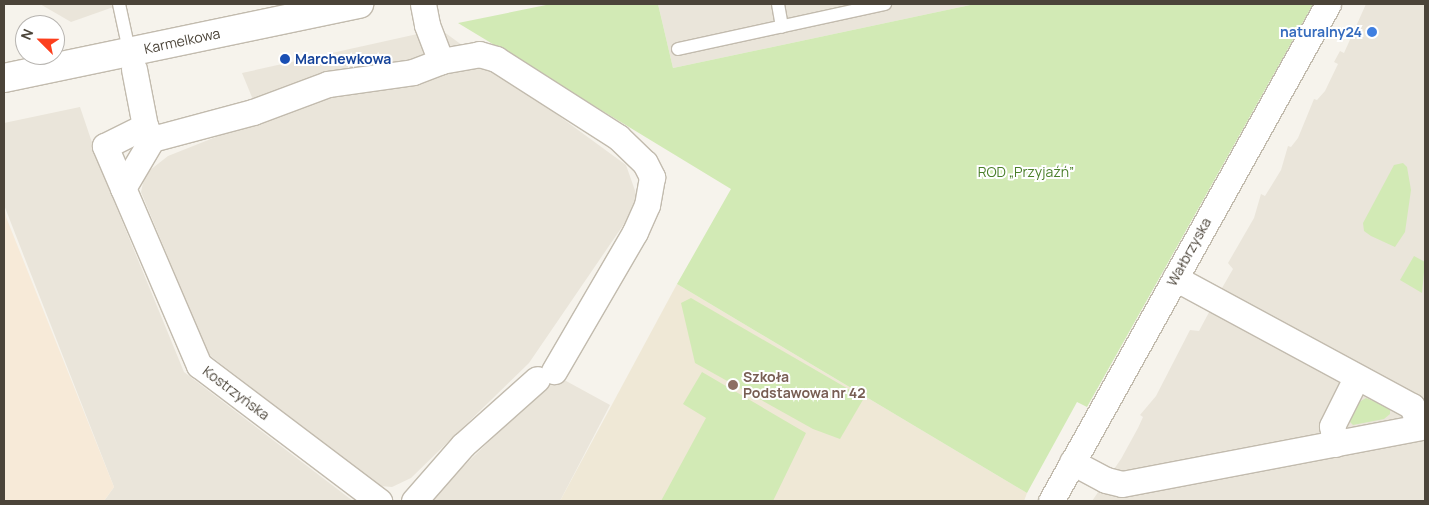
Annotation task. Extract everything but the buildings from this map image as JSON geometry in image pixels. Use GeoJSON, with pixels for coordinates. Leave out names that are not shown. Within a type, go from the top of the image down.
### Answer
{"type":"FeatureCollection","features":[{"type":"Feature","properties":{"kind":"street","name":"Karmelkowa"},"geometry":{"type":"LineString","coordinates":[[4,78],[132,61],[327,7],[359,4]]}},
{"type":"Feature","properties":{"kind":"street"},"geometry":{"type":"LineString","coordinates":[[423,4],[427,25],[441,61]]}},
{"type":"Feature","properties":{"kind":"street","name":"Wałbrzyska"},"geometry":{"type":"LineString","coordinates":[[1051,501],[1328,4]]}},
{"type":"Feature","properties":{"kind":"street"},"geometry":{"type":"LineString","coordinates":[[149,132],[253,112],[328,84],[413,72],[441,61],[478,54],[496,59],[618,138],[645,163],[652,177],[647,205],[635,232],[545,375],[463,445],[414,501]]}},
{"type":"Feature","properties":{"kind":"street"},"geometry":{"type":"LineString","coordinates":[[123,188],[149,132],[132,61]]}},
{"type":"Feature","properties":{"kind":"street","name":"Kostrzyńska"},"geometry":{"type":"LineString","coordinates":[[149,132],[105,146],[199,365],[379,501]]}},
{"type":"Feature","properties":{"kind":"street"},"geometry":{"type":"LineString","coordinates":[[1072,462],[1106,480],[1122,484],[1422,426],[1412,406],[1356,378],[1175,278]]}},
{"type":"Feature","properties":{"kind":"street"},"geometry":{"type":"LineString","coordinates":[[1335,444],[1332,426],[1356,378]]}},
{"type":"Feature","properties":{"kind":"lane"},"geometry":{"type":"LineString","coordinates":[[119,4],[132,61]]}},
{"type":"Feature","properties":{"kind":"lane"},"geometry":{"type":"LineString","coordinates":[[778,4],[782,27]]}},
{"type":"Feature","properties":{"kind":"lane"},"geometry":{"type":"LineString","coordinates":[[678,49],[885,4]]}},
{"type":"Feature","properties":{"kind":"shaded area"},"geometry":{"type":"Polygon","coordinates":[[[40,4],[122,4],[71,22],[65,19],[65,15],[59,15],[40,4]]]}},
{"type":"Feature","properties":{"kind":"shaded area"},"geometry":{"type":"Polygon","coordinates":[[[658,4],[975,4],[673,68],[658,4]]]}},
{"type":"Feature","properties":{"kind":"shaded area"},"geometry":{"type":"Polygon","coordinates":[[[1366,4],[1425,4],[1425,501],[1092,501],[1121,459],[1143,417],[1140,415],[1156,396],[1190,330],[1199,331],[1233,269],[1228,263],[1254,218],[1261,194],[1265,196],[1281,170],[1288,146],[1291,147],[1298,138],[1314,99],[1317,100],[1325,91],[1338,64],[1334,62],[1340,51],[1344,53],[1366,4]]]}},
{"type":"Feature","properties":{"kind":"shaded area"},"geometry":{"type":"Polygon","coordinates":[[[440,29],[626,165],[639,202],[529,363],[411,478],[392,487],[379,486],[208,354],[141,192],[145,174],[168,156],[261,119],[242,73],[440,29]]]}},
{"type":"Feature","properties":{"kind":"shaded area"},"geometry":{"type":"Polygon","coordinates":[[[80,107],[102,172],[184,372],[353,501],[104,501],[114,487],[4,205],[4,123],[80,107]]]}},
{"type":"Feature","properties":{"kind":"shaded area"},"geometry":{"type":"Polygon","coordinates":[[[4,203],[6,217],[114,487],[104,501],[4,501],[4,203]]]}},
{"type":"Feature","properties":{"kind":"shaded area","name":"Szkoła Podstawowa nr 42"},"geometry":{"type":"Polygon","coordinates":[[[677,284],[1027,493],[1024,501],[560,501],[677,284]]]}},
{"type":"Feature","properties":{"kind":"shaded area"},"geometry":{"type":"Polygon","coordinates":[[[557,376],[610,405],[560,501],[431,501],[445,484],[557,376]]]}},
{"type":"Feature","properties":{"kind":"green space","name":"ROD „Przyjaźń”"},"geometry":{"type":"Polygon","coordinates":[[[551,4],[658,4],[673,68],[975,4],[1313,4],[1087,407],[1077,402],[1027,493],[677,284],[731,189],[458,23],[551,4]]]}},
{"type":"Feature","properties":{"kind":"green space"},"geometry":{"type":"Polygon","coordinates":[[[1403,163],[1407,167],[1411,190],[1405,232],[1395,247],[1364,231],[1363,223],[1394,165],[1403,163]]]}},
{"type":"Feature","properties":{"kind":"green space"},"geometry":{"type":"Polygon","coordinates":[[[1414,256],[1425,262],[1422,293],[1400,280],[1414,256]]]}},
{"type":"Feature","properties":{"kind":"green space"},"geometry":{"type":"Polygon","coordinates":[[[691,298],[864,398],[840,439],[813,429],[695,363],[681,303],[691,298]]]}},
{"type":"Feature","properties":{"kind":"green space"},"geometry":{"type":"Polygon","coordinates":[[[702,372],[806,433],[773,501],[661,501],[706,418],[683,404],[702,372]]]}},
{"type":"Feature","properties":{"kind":"green space"},"geometry":{"type":"Polygon","coordinates":[[[1366,398],[1390,408],[1390,414],[1384,419],[1353,425],[1348,420],[1354,405],[1366,398]]]}},
{"type":"Feature","properties":{"kind":"place","name":"naturalny24"},"geometry":{"type":"Point","coordinates":[1372,32]}},
{"type":"Feature","properties":{"kind":"place","name":"Marchewkowa"},"geometry":{"type":"Point","coordinates":[285,59]}},
{"type":"Feature","properties":{"kind":"place","name":"Szkoła Podstawowa nr 42"},"geometry":{"type":"Point","coordinates":[733,385]}}]}
